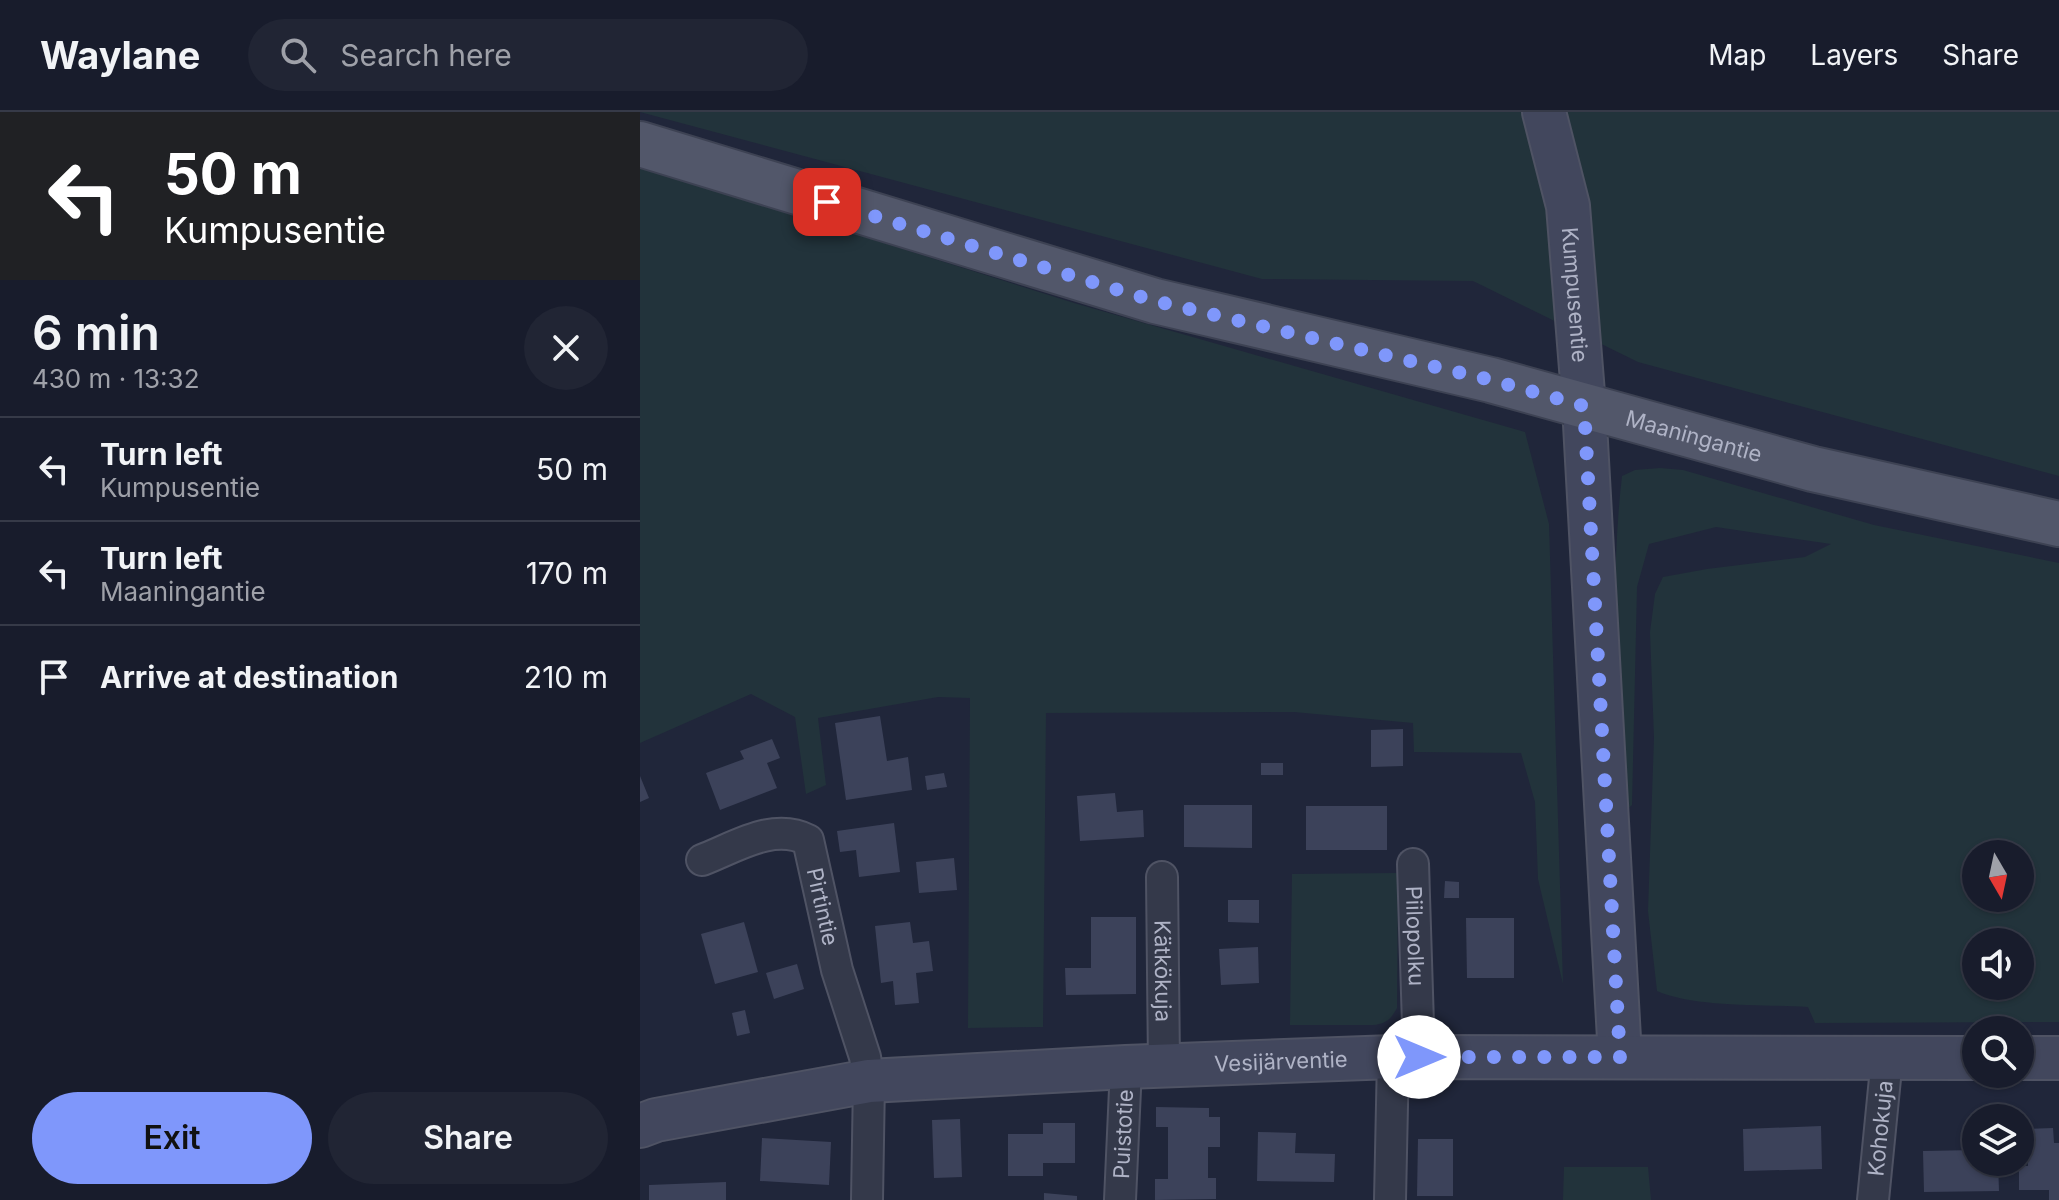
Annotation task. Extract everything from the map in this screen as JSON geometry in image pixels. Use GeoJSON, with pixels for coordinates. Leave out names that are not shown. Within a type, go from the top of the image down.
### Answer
{"type":"FeatureCollection","features":[{"type":"Feature","properties":{"kind":"main road","name":"Maaningantie"},"geometry":{"type":"LineString","coordinates":[[640,144],[1155,301],[1491,380],[1813,469],[2059,524]]}},
{"type":"Feature","properties":{"kind":"street","name":"Kumpusentie"},"geometry":{"type":"LineString","coordinates":[[1544,112],[1568,206],[1584,406],[1620,1057]]}},
{"type":"Feature","properties":{"kind":"street","name":"Pirtintie"},"geometry":{"type":"LineString","coordinates":[[702,860],[773,832],[793,832],[808,840],[837,970],[865,1057],[869,1081]]}},
{"type":"Feature","properties":{"kind":"street","name":"Piilopolku"},"geometry":{"type":"LineString","coordinates":[[1406,1057],[1413,864]]}},
{"type":"Feature","properties":{"kind":"street","name":"Kätkökuja"},"geometry":{"type":"LineString","coordinates":[[1145,1066],[1162,877]]}},
{"type":"Feature","properties":{"kind":"street","name":"Vesijärventie"},"geometry":{"type":"LineString","coordinates":[[640,1126],[656,1120],[869,1081],[1145,1066],[1406,1057],[1962,1058]]}},
{"type":"Feature","properties":{"kind":"street"},"geometry":{"type":"LineString","coordinates":[[1390,1200],[1406,1057]]}},
{"type":"Feature","properties":{"kind":"street","name":"Kohokuja"},"geometry":{"type":"LineString","coordinates":[[1873,1200],[1887,1058]]}},
{"type":"Feature","properties":{"kind":"street"},"geometry":{"type":"LineString","coordinates":[[2034,1058],[2059,1058]]}},
{"type":"Feature","properties":{"kind":"street","name":"Puistotie"},"geometry":{"type":"LineString","coordinates":[[1120,1200],[1145,1066]]}},
{"type":"Feature","properties":{"kind":"street"},"geometry":{"type":"LineString","coordinates":[[867,1200],[869,1081]]}},
{"type":"Feature","properties":{"kind":"shaded area"},"geometry":{"type":"Polygon","coordinates":[[[640,112],[2059,112],[2059,476],[1638,362],[1473,281],[1262,279],[640,112]]]}},
{"type":"Feature","properties":{"kind":"shaded area"},"geometry":{"type":"Polygon","coordinates":[[[640,166],[1074,303],[1525,432],[1549,524],[1563,984],[1538,879],[1535,802],[1521,753],[1414,752],[1413,723],[1294,712],[1046,713],[1043,1027],[968,1028],[970,698],[938,697],[818,718],[826,785],[806,794],[795,717],[751,694],[640,743],[640,166]]]}},
{"type":"Feature","properties":{"kind":"shaded area"},"geometry":{"type":"Polygon","coordinates":[[[1635,470],[1683,470],[1874,525],[2059,563],[2059,1022],[2034,1022],[2034,1016],[1962,1016],[1962,1022],[1815,1023],[1808,1007],[1710,1003],[1657,991],[1648,911],[1654,738],[1650,632],[1655,594],[1663,577],[1805,557],[1831,544],[1716,527],[1649,544],[1637,587],[1632,805],[1621,815],[1616,560],[1622,476],[1635,470]]]}},
{"type":"Feature","properties":{"kind":"shaded area"},"geometry":{"type":"Polygon","coordinates":[[[1398,873],[1397,1008],[1393,1015],[1385,1022],[1373,1025],[1290,1025],[1292,874],[1398,873]]]}},
{"type":"Feature","properties":{"kind":"shaded area"},"geometry":{"type":"Polygon","coordinates":[[[1564,1167],[1648,1167],[1651,1200],[1563,1200],[1564,1167]]]}},
{"type":"Feature","properties":{"kind":"building"},"geometry":{"type":"Polygon","coordinates":[[[880,716],[887,761],[908,757],[912,790],[846,800],[835,723],[880,716]]]}},
{"type":"Feature","properties":{"kind":"building"},"geometry":{"type":"Polygon","coordinates":[[[1403,729],[1403,766],[1371,767],[1371,730],[1403,729]]]}},
{"type":"Feature","properties":{"kind":"building"},"geometry":{"type":"Polygon","coordinates":[[[772,739],[780,758],[767,763],[777,788],[720,810],[706,773],[744,759],[740,751],[772,739]]]}},
{"type":"Feature","properties":{"kind":"building"},"geometry":{"type":"Polygon","coordinates":[[[1261,763],[1283,763],[1283,775],[1261,775],[1261,763]]]}},
{"type":"Feature","properties":{"kind":"building"},"geometry":{"type":"Polygon","coordinates":[[[944,773],[947,787],[927,790],[925,776],[944,773]]]}},
{"type":"Feature","properties":{"kind":"building"},"geometry":{"type":"Polygon","coordinates":[[[640,776],[649,798],[640,802],[640,776]]]}},
{"type":"Feature","properties":{"kind":"building"},"geometry":{"type":"Polygon","coordinates":[[[1115,793],[1117,812],[1143,810],[1144,837],[1080,841],[1077,796],[1115,793]]]}},
{"type":"Feature","properties":{"kind":"building"},"geometry":{"type":"Polygon","coordinates":[[[1184,805],[1252,805],[1252,848],[1184,847],[1184,805]]]}},
{"type":"Feature","properties":{"kind":"building"},"geometry":{"type":"Polygon","coordinates":[[[1306,806],[1387,806],[1387,850],[1306,850],[1306,806]]]}},
{"type":"Feature","properties":{"kind":"building"},"geometry":{"type":"Polygon","coordinates":[[[894,823],[900,872],[859,877],[856,850],[840,852],[837,831],[894,823]]]}},
{"type":"Feature","properties":{"kind":"building"},"geometry":{"type":"Polygon","coordinates":[[[954,858],[957,890],[919,893],[916,862],[954,858]]]}},
{"type":"Feature","properties":{"kind":"building"},"geometry":{"type":"Polygon","coordinates":[[[1445,881],[1459,882],[1459,898],[1444,898],[1445,881]]]}},
{"type":"Feature","properties":{"kind":"building"},"geometry":{"type":"Polygon","coordinates":[[[1228,900],[1259,900],[1259,923],[1228,922],[1228,900]]]}},
{"type":"Feature","properties":{"kind":"building"},"geometry":{"type":"Polygon","coordinates":[[[1091,917],[1136,917],[1136,994],[1066,995],[1065,968],[1091,968],[1091,917]]]}},
{"type":"Feature","properties":{"kind":"building"},"geometry":{"type":"Polygon","coordinates":[[[1466,918],[1514,918],[1514,978],[1467,978],[1466,918]]]}},
{"type":"Feature","properties":{"kind":"building"},"geometry":{"type":"Polygon","coordinates":[[[744,922],[758,972],[715,984],[701,934],[744,922]]]}},
{"type":"Feature","properties":{"kind":"building"},"geometry":{"type":"Polygon","coordinates":[[[910,922],[913,943],[929,941],[933,971],[916,973],[919,1003],[895,1005],[893,981],[881,983],[875,926],[910,922]]]}},
{"type":"Feature","properties":{"kind":"building"},"geometry":{"type":"Polygon","coordinates":[[[1258,947],[1259,983],[1221,985],[1219,949],[1258,947]]]}},
{"type":"Feature","properties":{"kind":"building"},"geometry":{"type":"Polygon","coordinates":[[[797,964],[804,989],[774,999],[766,973],[797,964]]]}},
{"type":"Feature","properties":{"kind":"building"},"geometry":{"type":"Polygon","coordinates":[[[745,1010],[750,1033],[737,1036],[732,1013],[745,1010]]]}},
{"type":"Feature","properties":{"kind":"building"},"geometry":{"type":"Polygon","coordinates":[[[1156,1107],[1209,1108],[1209,1117],[1220,1117],[1220,1147],[1208,1147],[1208,1178],[1216,1178],[1216,1199],[1155,1200],[1155,1179],[1168,1179],[1168,1127],[1156,1127],[1156,1107]]]}},
{"type":"Feature","properties":{"kind":"building"},"geometry":{"type":"Polygon","coordinates":[[[960,1119],[962,1177],[934,1178],[932,1120],[960,1119]]]}},
{"type":"Feature","properties":{"kind":"building"},"geometry":{"type":"Polygon","coordinates":[[[1043,1123],[1075,1123],[1075,1163],[1043,1163],[1043,1176],[1008,1176],[1008,1134],[1043,1134],[1043,1123]]]}},
{"type":"Feature","properties":{"kind":"building"},"geometry":{"type":"Polygon","coordinates":[[[1821,1126],[1822,1169],[1744,1171],[1743,1129],[1821,1126]]]}},
{"type":"Feature","properties":{"kind":"building"},"geometry":{"type":"Polygon","coordinates":[[[2053,1128],[2054,1143],[2059,1143],[2059,1200],[2049,1200],[2049,1190],[2019,1190],[2019,1176],[2034,1176],[2034,1129],[2053,1128]]]}},
{"type":"Feature","properties":{"kind":"building"},"geometry":{"type":"Polygon","coordinates":[[[1258,1132],[1296,1133],[1295,1153],[1335,1154],[1334,1182],[1257,1181],[1258,1132]]]}},
{"type":"Feature","properties":{"kind":"building"},"geometry":{"type":"Polygon","coordinates":[[[762,1138],[831,1142],[829,1185],[760,1181],[762,1138]]]}},
{"type":"Feature","properties":{"kind":"building"},"geometry":{"type":"Polygon","coordinates":[[[1418,1139],[1453,1139],[1453,1196],[1417,1196],[1418,1139]]]}},
{"type":"Feature","properties":{"kind":"building"},"geometry":{"type":"Polygon","coordinates":[[[1962,1150],[1962,1176],[1998,1176],[1999,1191],[1924,1192],[1923,1151],[1962,1150]]]}},
{"type":"Feature","properties":{"kind":"building"},"geometry":{"type":"Polygon","coordinates":[[[726,1182],[726,1200],[649,1200],[649,1185],[726,1182]]]}},
{"type":"Feature","properties":{"kind":"building"},"geometry":{"type":"Polygon","coordinates":[[[1044,1193],[1077,1196],[1077,1200],[1044,1200],[1044,1193]]]}},
{"type":"Feature","properties":{"kind":"route"},"geometry":{"type":"LineString","coordinates":[[827,202],[1155,301],[1491,380],[1584,406],[1620,1057],[1419,1057]]}}]}
